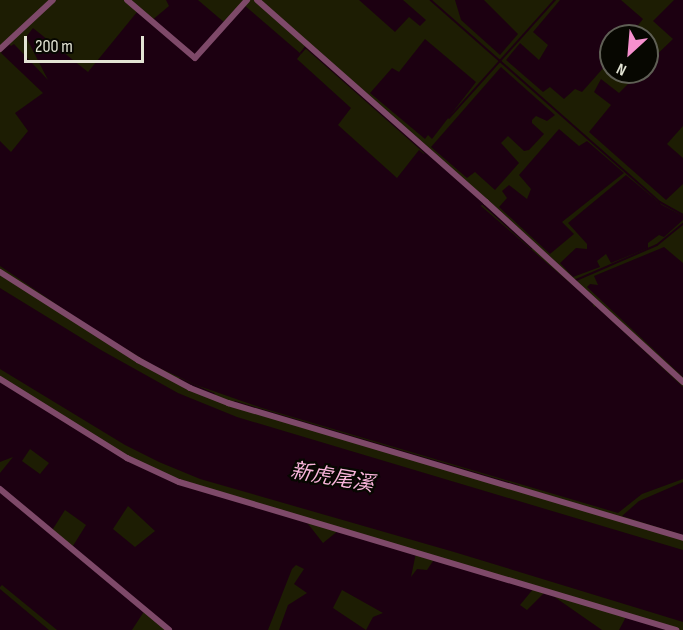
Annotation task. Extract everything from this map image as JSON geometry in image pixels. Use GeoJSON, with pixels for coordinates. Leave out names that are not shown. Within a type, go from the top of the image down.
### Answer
{"type":"FeatureCollection","features":[{"type":"Feature","properties":{"kind":"street"},"geometry":{"type":"LineString","coordinates":[[0,50],[53,0]]}},
{"type":"Feature","properties":{"kind":"street"},"geometry":{"type":"LineString","coordinates":[[127,0],[195,58],[247,0]]}},
{"type":"Feature","properties":{"kind":"street"},"geometry":{"type":"LineString","coordinates":[[257,0],[486,202],[683,382]]}},
{"type":"Feature","properties":{"kind":"street"},"geometry":{"type":"LineString","coordinates":[[0,272],[138,360],[190,388],[228,403],[683,538]]}},
{"type":"Feature","properties":{"kind":"street"},"geometry":{"type":"LineString","coordinates":[[0,380],[127,458],[179,482],[676,630]]}},
{"type":"Feature","properties":{"kind":"street"},"geometry":{"type":"LineString","coordinates":[[0,489],[169,630]]}},
{"type":"Feature","properties":{"kind":"water"},"geometry":{"type":"Polygon","coordinates":[[[166,0],[198,0],[225,23],[243,4],[301,54],[297,59],[351,108],[338,125],[397,178],[419,150],[424,154],[426,152],[483,203],[481,206],[592,302],[594,307],[596,306],[683,387],[683,479],[642,494],[618,513],[262,408],[196,385],[153,365],[93,329],[0,266],[0,141],[11,152],[28,131],[15,113],[43,93],[1,53],[7,42],[11,46],[14,44],[48,80],[26,37],[33,28],[88,72],[137,12],[151,21],[169,6],[166,0]]]}},
{"type":"Feature","properties":{"kind":"water"},"geometry":{"type":"Polygon","coordinates":[[[359,0],[403,0],[426,20],[420,26],[409,17],[395,32],[359,0]]]}},
{"type":"Feature","properties":{"kind":"water"},"geometry":{"type":"Polygon","coordinates":[[[455,0],[484,0],[518,34],[500,55],[461,20],[455,0]]]}},
{"type":"Feature","properties":{"kind":"water"},"geometry":{"type":"Polygon","coordinates":[[[560,0],[621,0],[643,19],[639,24],[599,24],[599,73],[582,92],[575,89],[564,99],[550,87],[543,92],[506,60],[520,43],[539,60],[548,45],[533,32],[560,0]]]}},
{"type":"Feature","properties":{"kind":"water"},"geometry":{"type":"Polygon","coordinates":[[[674,0],[683,0],[683,126],[667,144],[683,158],[683,184],[666,200],[589,132],[611,105],[594,92],[599,83],[607,84],[619,93],[628,84],[659,84],[659,52],[673,39],[653,21],[674,0]]]}},
{"type":"Feature","properties":{"kind":"water"},"geometry":{"type":"Polygon","coordinates":[[[425,39],[476,82],[432,139],[428,135],[425,139],[370,93],[392,68],[399,72],[425,39]]]}},
{"type":"Feature","properties":{"kind":"water"},"geometry":{"type":"Polygon","coordinates":[[[501,67],[555,115],[547,121],[536,116],[532,120],[532,123],[544,134],[529,150],[524,151],[508,136],[501,143],[519,163],[495,190],[475,172],[467,178],[431,147],[501,67]]]}},
{"type":"Feature","properties":{"kind":"water"},"geometry":{"type":"Polygon","coordinates":[[[559,129],[579,146],[587,141],[624,173],[562,222],[574,234],[550,254],[499,207],[507,198],[502,191],[509,185],[527,199],[531,189],[519,175],[559,129]]]}},
{"type":"Feature","properties":{"kind":"water"},"geometry":{"type":"Polygon","coordinates":[[[626,175],[662,205],[683,216],[683,220],[664,237],[659,235],[648,243],[648,248],[611,263],[606,254],[597,261],[600,267],[573,277],[560,263],[576,248],[587,249],[587,244],[568,223],[626,175]]]}},
{"type":"Feature","properties":{"kind":"water"},"geometry":{"type":"Polygon","coordinates":[[[664,247],[683,263],[683,377],[587,287],[590,284],[598,285],[594,276],[664,247]]]}},
{"type":"Feature","properties":{"kind":"water","name":"新虎尾溪"},"geometry":{"type":"Polygon","coordinates":[[[0,288],[101,350],[178,393],[237,417],[683,550],[683,622],[454,552],[200,479],[159,462],[125,445],[0,369],[0,288]]]}},
{"type":"Feature","properties":{"kind":"water"},"geometry":{"type":"Polygon","coordinates":[[[0,379],[149,469],[305,520],[323,543],[339,530],[416,553],[411,577],[417,569],[427,570],[435,558],[534,588],[520,605],[527,610],[546,591],[602,630],[366,630],[279,630],[288,605],[307,593],[294,584],[304,569],[296,565],[292,569],[268,630],[169,630],[145,610],[132,630],[57,630],[2,585],[0,587],[0,473],[13,457],[0,462],[0,379]],[[30,449],[22,461],[40,474],[49,463],[30,449]],[[128,506],[113,529],[135,547],[155,531],[128,506]],[[65,510],[51,532],[71,549],[86,525],[65,510]],[[342,590],[333,608],[366,630],[373,617],[383,613],[342,590]]]}},
{"type":"Feature","properties":{"kind":"water"},"geometry":{"type":"Polygon","coordinates":[[[683,482],[683,535],[622,516],[639,501],[683,482]]]}},
{"type":"Feature","properties":{"kind":"water"},"geometry":{"type":"Polygon","coordinates":[[[0,589],[49,630],[0,630],[0,589]]]}},
{"type":"Feature","properties":{"kind":"water"},"geometry":{"type":"Polygon","coordinates":[[[627,615],[678,630],[619,630],[627,615]]]}},
{"type":"Feature","properties":{"kind":"waterway"},"geometry":{"type":"LineString","coordinates":[[431,0],[660,202],[683,215]]}},
{"type":"Feature","properties":{"kind":"waterway"},"geometry":{"type":"LineString","coordinates":[[449,118],[555,0]]}},
{"type":"Feature","properties":{"kind":"waterway"},"geometry":{"type":"LineString","coordinates":[[301,53],[306,47],[427,154]]}},
{"type":"Feature","properties":{"kind":"waterway"},"geometry":{"type":"LineString","coordinates":[[482,203],[532,248]]}},
{"type":"Feature","properties":{"kind":"waterway"},"geometry":{"type":"LineString","coordinates":[[574,281],[657,245],[683,224]]}},
{"type":"Feature","properties":{"kind":"waterway"},"geometry":{"type":"LineString","coordinates":[[180,379],[214,394]]}},
{"type":"Feature","properties":{"kind":"waterway"},"geometry":{"type":"LineString","coordinates":[[235,402],[518,486]]}}]}
